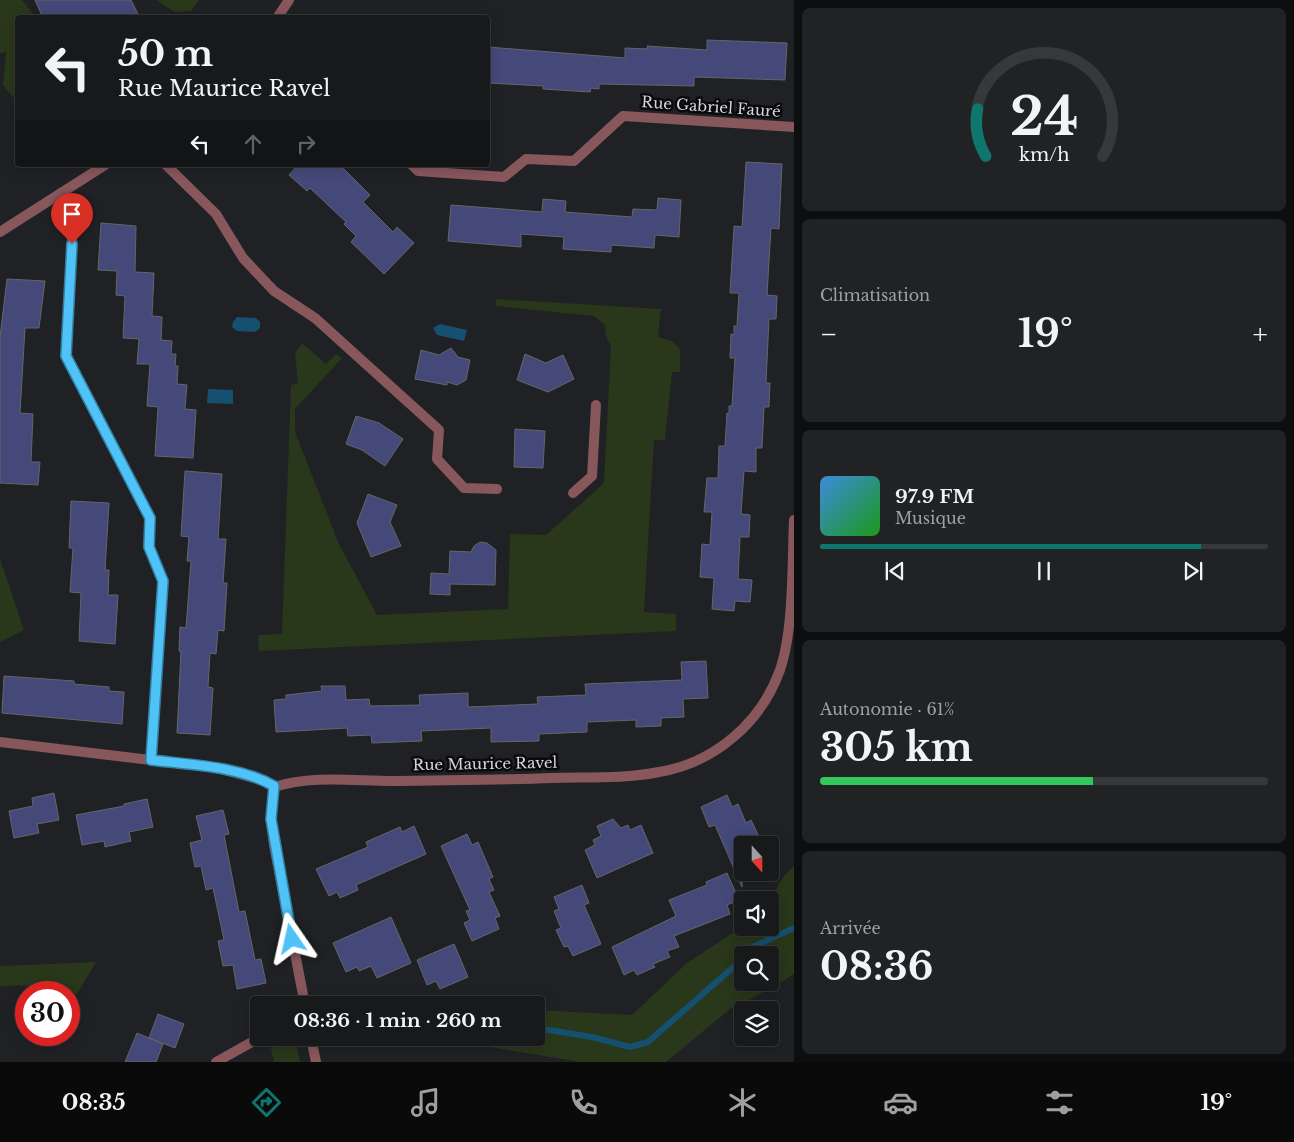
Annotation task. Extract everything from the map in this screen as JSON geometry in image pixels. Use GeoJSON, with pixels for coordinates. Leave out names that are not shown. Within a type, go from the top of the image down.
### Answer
{"type":"FeatureCollection","features":[{"type":"Feature","properties":{"kind":"street"},"geometry":{"type":"LineString","coordinates":[[280,15],[288,0]]}},
{"type":"Feature","properties":{"kind":"street","name":"Rue Gabriel Fauré"},"geometry":{"type":"LineString","coordinates":[[414,167],[418,170],[504,177],[526,159],[574,161],[623,116],[794,127]]}},
{"type":"Feature","properties":{"kind":"street"},"geometry":{"type":"LineString","coordinates":[[0,232],[102,167]]}},
{"type":"Feature","properties":{"kind":"street"},"geometry":{"type":"LineString","coordinates":[[168,167],[216,214],[243,258],[274,291],[315,318],[439,430],[437,459],[464,488],[497,489]]}},
{"type":"Feature","properties":{"kind":"street"},"geometry":{"type":"LineString","coordinates":[[61,194],[70,208],[72,218],[66,356],[150,518],[149,547],[163,581],[151,760]]}},
{"type":"Feature","properties":{"kind":"street"},"geometry":{"type":"LineString","coordinates":[[573,493],[592,476],[596,405]]}},
{"type":"Feature","properties":{"kind":"street","name":"Rue Maurice Ravel"},"geometry":{"type":"LineString","coordinates":[[274,786],[292,781],[321,779],[375,781],[613,777],[664,771],[707,756],[733,738],[752,718],[762,706],[779,671],[788,619],[794,520]]}},
{"type":"Feature","properties":{"kind":"street"},"geometry":{"type":"LineString","coordinates":[[0,742],[217,768],[266,781],[274,786],[271,819],[274,845],[303,996]]}},
{"type":"Feature","properties":{"kind":"street"},"geometry":{"type":"LineString","coordinates":[[216,1062],[250,1043]]}},
{"type":"Feature","properties":{"kind":"street"},"geometry":{"type":"LineString","coordinates":[[313,1046],[316,1062]]}},
{"type":"Feature","properties":{"kind":"green space"},"geometry":{"type":"Polygon","coordinates":[[[0,0],[22,0],[33,15],[15,15],[15,100],[3,85],[6,52],[0,53],[0,0]]]}},
{"type":"Feature","properties":{"kind":"green space"},"geometry":{"type":"Polygon","coordinates":[[[157,0],[199,0],[191,11],[174,12],[157,0]]]}},
{"type":"Feature","properties":{"kind":"green space"},"geometry":{"type":"Polygon","coordinates":[[[496,299],[661,309],[658,337],[672,341],[680,349],[680,372],[672,372],[665,440],[654,440],[644,612],[676,614],[676,631],[259,651],[258,635],[282,634],[291,385],[298,383],[295,353],[302,343],[326,364],[336,354],[342,358],[295,409],[295,432],[339,544],[377,615],[508,609],[510,534],[546,535],[604,483],[611,346],[606,337],[605,325],[594,316],[496,306],[496,299]]]}},
{"type":"Feature","properties":{"kind":"green space"},"geometry":{"type":"Polygon","coordinates":[[[0,559],[24,630],[0,642],[0,559]]]}},
{"type":"Feature","properties":{"kind":"green space"},"geometry":{"type":"Polygon","coordinates":[[[794,866],[794,974],[779,983],[779,946],[734,946],[734,991],[766,991],[746,1001],[734,1001],[734,1007],[666,1062],[581,1062],[484,1046],[545,1046],[545,1010],[632,1015],[687,963],[734,932],[734,936],[779,936],[779,891],[776,891],[782,879],[794,866]]]}},
{"type":"Feature","properties":{"kind":"green space"},"geometry":{"type":"Polygon","coordinates":[[[96,962],[80,989],[80,981],[15,981],[15,986],[0,986],[0,966],[96,962]]]}},
{"type":"Feature","properties":{"kind":"green space"},"geometry":{"type":"Polygon","coordinates":[[[276,1046],[297,1046],[300,1062],[274,1062],[271,1048],[276,1046]]]}},
{"type":"Feature","properties":{"kind":"water"},"geometry":{"type":"Polygon","coordinates":[[[237,317],[256,318],[260,322],[260,328],[255,332],[237,331],[232,327],[237,317]]]}},
{"type":"Feature","properties":{"kind":"water"},"geometry":{"type":"Polygon","coordinates":[[[440,324],[467,330],[464,341],[437,335],[433,328],[440,324]]]}},
{"type":"Feature","properties":{"kind":"water"},"geometry":{"type":"Polygon","coordinates":[[[208,389],[233,390],[233,404],[207,403],[208,389]]]}},
{"type":"Feature","properties":{"kind":"building"},"geometry":{"type":"Polygon","coordinates":[[[35,0],[131,0],[138,15],[42,15],[35,0]]]}},
{"type":"Feature","properties":{"kind":"building"},"geometry":{"type":"Polygon","coordinates":[[[707,40],[787,43],[785,80],[694,77],[694,86],[599,84],[599,89],[591,88],[590,92],[543,89],[543,86],[490,83],[490,47],[625,58],[625,48],[648,49],[647,46],[707,50],[707,40]]]}},
{"type":"Feature","properties":{"kind":"building"},"geometry":{"type":"Polygon","coordinates":[[[746,162],[782,164],[779,229],[771,228],[767,295],[777,296],[776,319],[769,319],[766,383],[770,383],[769,407],[764,407],[762,448],[756,448],[756,472],[744,471],[741,514],[750,515],[749,537],[740,537],[738,579],[752,580],[750,602],[735,601],[734,611],[712,609],[714,578],[700,577],[702,544],[710,545],[712,512],[704,512],[707,478],[718,478],[719,446],[725,446],[727,413],[729,414],[729,406],[732,406],[735,358],[730,358],[731,334],[734,335],[734,326],[737,326],[739,293],[730,293],[734,226],[742,227],[746,162]]]}},
{"type":"Feature","properties":{"kind":"building"},"geometry":{"type":"Polygon","coordinates":[[[296,167],[342,167],[370,195],[363,202],[393,232],[397,227],[414,243],[384,274],[351,242],[356,236],[344,224],[346,222],[310,188],[307,191],[289,175],[296,167]]]}},
{"type":"Feature","properties":{"kind":"building"},"geometry":{"type":"Polygon","coordinates":[[[658,198],[681,200],[679,237],[655,235],[654,248],[611,245],[611,252],[563,249],[564,237],[521,234],[521,247],[448,241],[451,205],[542,212],[543,199],[566,201],[565,212],[632,217],[633,209],[657,210],[658,198]]]}},
{"type":"Feature","properties":{"kind":"building"},"geometry":{"type":"Polygon","coordinates":[[[101,223],[136,226],[135,272],[154,273],[152,316],[162,317],[161,340],[172,341],[171,354],[176,354],[175,366],[178,366],[177,384],[187,385],[185,409],[196,410],[193,458],[155,456],[158,407],[147,406],[150,364],[137,364],[139,339],[123,338],[125,296],[116,295],[117,271],[98,270],[101,223]]]}},
{"type":"Feature","properties":{"kind":"building"},"geometry":{"type":"Polygon","coordinates":[[[7,279],[45,281],[39,328],[25,328],[20,413],[33,414],[31,462],[40,462],[38,485],[0,483],[0,337],[7,279]]]}},
{"type":"Feature","properties":{"kind":"building"},"geometry":{"type":"Polygon","coordinates":[[[451,348],[458,357],[470,360],[466,380],[457,385],[447,382],[447,385],[415,379],[421,350],[439,355],[451,348]]]}},
{"type":"Feature","properties":{"kind":"building"},"geometry":{"type":"Polygon","coordinates":[[[525,354],[546,363],[563,355],[574,379],[548,392],[517,380],[525,354]]]}},
{"type":"Feature","properties":{"kind":"building"},"geometry":{"type":"Polygon","coordinates":[[[356,416],[379,423],[403,439],[385,466],[362,450],[346,444],[356,416]]]}},
{"type":"Feature","properties":{"kind":"building"},"geometry":{"type":"Polygon","coordinates":[[[515,429],[545,431],[543,468],[514,467],[515,429]]]}},
{"type":"Feature","properties":{"kind":"building"},"geometry":{"type":"Polygon","coordinates":[[[185,471],[222,474],[218,539],[226,539],[223,583],[227,583],[224,631],[218,630],[216,654],[210,653],[208,687],[213,688],[210,735],[177,733],[181,651],[179,651],[180,627],[186,628],[191,561],[187,561],[189,537],[181,536],[185,471]]]}},
{"type":"Feature","properties":{"kind":"building"},"geometry":{"type":"Polygon","coordinates":[[[368,494],[397,505],[390,522],[401,546],[371,557],[357,523],[368,494]]]}},
{"type":"Feature","properties":{"kind":"building"},"geometry":{"type":"Polygon","coordinates":[[[71,501],[109,503],[105,570],[109,570],[108,595],[118,595],[115,644],[79,641],[81,593],[70,592],[73,548],[69,548],[71,501]]]}},
{"type":"Feature","properties":{"kind":"building"},"geometry":{"type":"Polygon","coordinates":[[[480,542],[487,543],[496,550],[495,585],[450,584],[450,595],[430,594],[431,573],[449,574],[450,551],[471,552],[474,546],[480,542]]]}},
{"type":"Feature","properties":{"kind":"building"},"geometry":{"type":"Polygon","coordinates":[[[706,661],[708,698],[683,699],[684,717],[661,718],[661,726],[636,727],[636,720],[587,722],[587,732],[539,734],[539,741],[491,742],[491,728],[421,731],[422,741],[372,743],[371,735],[348,736],[347,728],[276,732],[274,700],[286,699],[286,695],[322,691],[321,686],[345,686],[346,700],[369,699],[370,706],[420,705],[419,695],[468,693],[468,707],[538,704],[537,697],[586,695],[585,684],[682,680],[681,662],[706,661]]]}},
{"type":"Feature","properties":{"kind":"building"},"geometry":{"type":"Polygon","coordinates":[[[4,676],[74,681],[74,684],[109,687],[109,691],[124,692],[122,724],[2,713],[4,676]]]}},
{"type":"Feature","properties":{"kind":"building"},"geometry":{"type":"Polygon","coordinates":[[[54,793],[59,820],[37,824],[39,833],[14,838],[9,811],[33,806],[32,798],[54,793]]]}},
{"type":"Feature","properties":{"kind":"building"},"geometry":{"type":"Polygon","coordinates":[[[727,795],[732,807],[738,804],[746,823],[751,820],[759,836],[734,836],[734,869],[715,825],[709,827],[701,807],[727,795]]]}},
{"type":"Feature","properties":{"kind":"building"},"geometry":{"type":"Polygon","coordinates":[[[147,799],[153,827],[129,832],[131,841],[105,847],[104,841],[82,845],[76,815],[124,806],[124,804],[147,799]]]}},
{"type":"Feature","properties":{"kind":"building"},"geometry":{"type":"Polygon","coordinates":[[[223,810],[229,834],[224,835],[239,912],[245,911],[255,960],[261,959],[266,983],[237,989],[233,965],[223,966],[218,941],[224,940],[213,888],[206,890],[201,866],[195,867],[190,843],[202,840],[196,816],[223,810]]]}},
{"type":"Feature","properties":{"kind":"building"},"geometry":{"type":"Polygon","coordinates":[[[613,819],[621,828],[628,825],[630,830],[641,825],[653,853],[597,878],[585,850],[595,845],[593,840],[601,836],[597,826],[613,819]]]}},
{"type":"Feature","properties":{"kind":"building"},"geometry":{"type":"Polygon","coordinates":[[[414,826],[426,854],[356,885],[358,890],[340,898],[337,892],[329,896],[316,869],[368,847],[366,842],[400,827],[402,832],[414,826]]]}},
{"type":"Feature","properties":{"kind":"building"},"geometry":{"type":"Polygon","coordinates":[[[467,834],[472,845],[478,842],[493,877],[489,879],[494,890],[489,892],[500,916],[495,918],[499,929],[472,941],[464,923],[470,920],[466,911],[470,910],[441,846],[467,834]]]}},
{"type":"Feature","properties":{"kind":"building"},"geometry":{"type":"Polygon","coordinates":[[[727,873],[735,891],[734,902],[727,905],[730,914],[674,936],[679,947],[667,951],[670,957],[653,964],[655,967],[637,975],[634,970],[624,975],[612,947],[676,916],[669,900],[707,885],[706,882],[727,873]]]}},
{"type":"Feature","properties":{"kind":"building"},"geometry":{"type":"Polygon","coordinates":[[[582,885],[589,903],[584,905],[601,944],[573,956],[568,946],[564,947],[556,930],[561,928],[554,911],[559,909],[554,897],[582,885]]]}},
{"type":"Feature","properties":{"kind":"building"},"geometry":{"type":"Polygon","coordinates":[[[391,917],[411,963],[377,978],[371,966],[359,971],[357,967],[346,972],[333,943],[391,917]]]}},
{"type":"Feature","properties":{"kind":"building"},"geometry":{"type":"Polygon","coordinates":[[[454,944],[468,977],[440,989],[436,981],[427,985],[417,960],[454,944]]]}},
{"type":"Feature","properties":{"kind":"building"},"geometry":{"type":"Polygon","coordinates":[[[158,1014],[184,1024],[175,1048],[149,1038],[158,1014]]]}},
{"type":"Feature","properties":{"kind":"building"},"geometry":{"type":"Polygon","coordinates":[[[137,1033],[163,1044],[156,1062],[125,1062],[137,1033]]]}},
{"type":"Feature","properties":{"kind":"waterway"},"geometry":{"type":"LineString","coordinates":[[755,946],[794,928]]}},
{"type":"Feature","properties":{"kind":"waterway"},"geometry":{"type":"LineString","coordinates":[[545,1029],[592,1037],[630,1047],[648,1042],[734,967]]}},
{"type":"Feature","properties":{"kind":"route"},"geometry":{"type":"LineString","coordinates":[[72,244],[66,356],[150,518],[149,547],[163,581],[151,760],[217,768],[266,781],[274,786],[271,819],[274,845],[292,939]]}}]}
